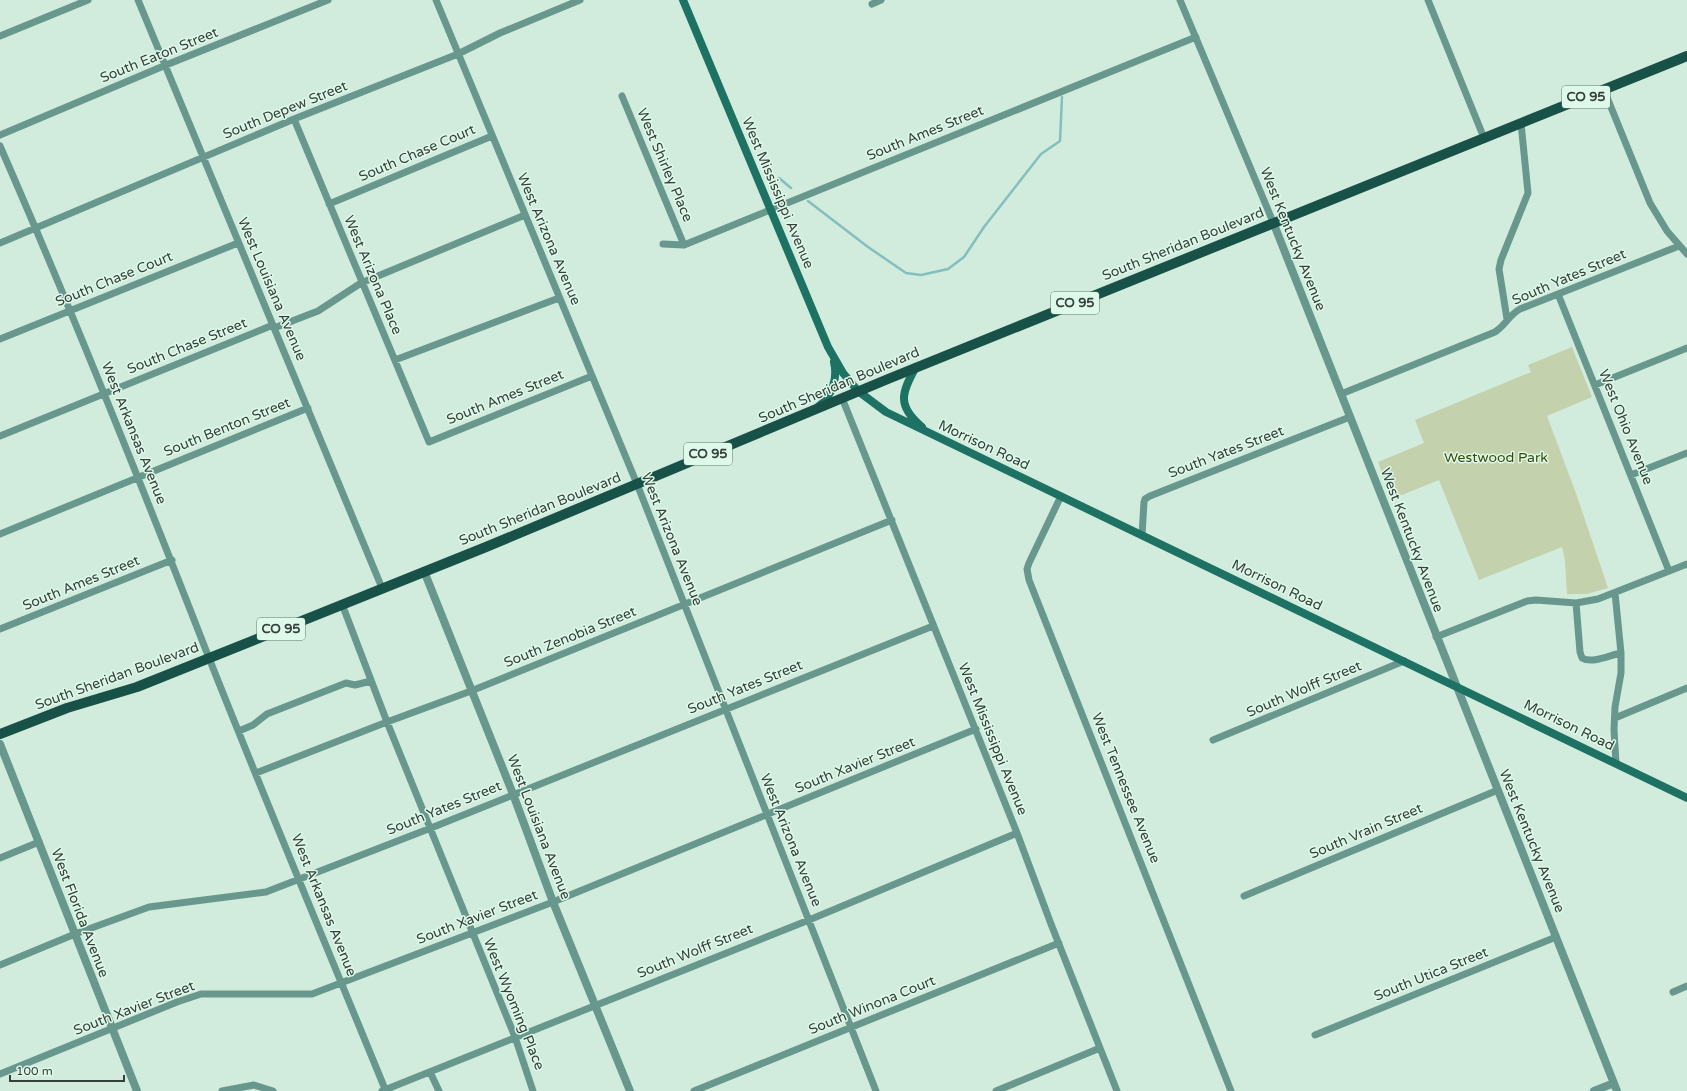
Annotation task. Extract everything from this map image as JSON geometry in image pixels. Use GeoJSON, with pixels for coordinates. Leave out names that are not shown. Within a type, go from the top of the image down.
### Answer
{"type":"FeatureCollection","features":[{"type":"Feature","properties":{"kind":"main road","name":"West Mississippi Avenue"},"geometry":{"type":"LineString","coordinates":[[683,0],[832,355],[843,373],[858,391]]}},
{"type":"Feature","properties":{"kind":"main road","name":"South Sheridan Boulevard"},"geometry":{"type":"LineString","coordinates":[[0,734],[66,708],[137,687],[424,572],[916,367],[1687,56]]}},
{"type":"Feature","properties":{"kind":"main road"},"geometry":{"type":"LineString","coordinates":[[814,410],[826,399],[833,385],[835,372],[832,355]]}},
{"type":"Feature","properties":{"kind":"main road"},"geometry":{"type":"LineString","coordinates":[[916,367],[904,389],[904,402],[911,417],[930,434]]}},
{"type":"Feature","properties":{"kind":"main road","name":"Morrison Road"},"geometry":{"type":"LineString","coordinates":[[858,391],[886,412],[930,434],[1142,534],[1687,798]]}},
{"type":"Feature","properties":{"kind":"street"},"geometry":{"type":"LineString","coordinates":[[0,36],[88,0]]}},
{"type":"Feature","properties":{"kind":"street","name":"West Louisiana Avenue"},"geometry":{"type":"LineString","coordinates":[[138,0],[382,588]]}},
{"type":"Feature","properties":{"kind":"street","name":"South Eaton Street"},"geometry":{"type":"LineString","coordinates":[[0,135],[166,65],[328,0]]}},
{"type":"Feature","properties":{"kind":"street","name":"West Arizona Avenue"},"geometry":{"type":"LineString","coordinates":[[436,0],[637,484],[876,1091]]}},
{"type":"Feature","properties":{"kind":"street","name":"South Depew Street"},"geometry":{"type":"LineString","coordinates":[[0,243],[294,119],[458,54],[500,33],[580,0]]}},
{"type":"Feature","properties":{"kind":"street"},"geometry":{"type":"LineString","coordinates":[[872,4],[881,0]]}},
{"type":"Feature","properties":{"kind":"street","name":"West Kentucky Avenue"},"geometry":{"type":"LineString","coordinates":[[1180,0],[1273,222],[1617,1091]]}},
{"type":"Feature","properties":{"kind":"street"},"geometry":{"type":"LineString","coordinates":[[1428,0],[1484,138]]}},
{"type":"Feature","properties":{"kind":"street","name":"South Ames Street"},"geometry":{"type":"LineString","coordinates":[[663,244],[684,245],[1196,37]]}},
{"type":"Feature","properties":{"kind":"street"},"geometry":{"type":"LineString","coordinates":[[1604,90],[1650,202],[1667,231],[1687,254]]}},
{"type":"Feature","properties":{"kind":"street","name":"West Shirley Place"},"geometry":{"type":"LineString","coordinates":[[622,96],[684,245]]}},
{"type":"Feature","properties":{"kind":"street","name":"West Arizona Place"},"geometry":{"type":"LineString","coordinates":[[294,119],[361,283],[429,442]]}},
{"type":"Feature","properties":{"kind":"street"},"geometry":{"type":"LineString","coordinates":[[1507,319],[1499,269],[1501,260],[1528,193],[1521,123]]}},
{"type":"Feature","properties":{"kind":"street","name":"South Chase Court"},"geometry":{"type":"LineString","coordinates":[[329,204],[492,136]]}},
{"type":"Feature","properties":{"kind":"street","name":"West Arkansas Avenue"},"geometry":{"type":"LineString","coordinates":[[0,146],[36,228],[172,560],[209,658],[342,984],[383,1090]]}},
{"type":"Feature","properties":{"kind":"street","name":"South Chase Street"},"geometry":{"type":"LineString","coordinates":[[0,436],[274,326],[318,311],[361,283],[525,215]]}},
{"type":"Feature","properties":{"kind":"street","name":"South Chase Court"},"geometry":{"type":"LineString","coordinates":[[0,340],[238,243]]}},
{"type":"Feature","properties":{"kind":"street","name":"South Yates Street"},"geometry":{"type":"LineString","coordinates":[[1341,394],[1495,332],[1507,319],[1520,309],[1679,246]]}},
{"type":"Feature","properties":{"kind":"street","name":"West Ohio Avenue"},"geometry":{"type":"LineString","coordinates":[[1558,294],[1670,571]]}},
{"type":"Feature","properties":{"kind":"street"},"geometry":{"type":"LineString","coordinates":[[395,360],[560,298]]}},
{"type":"Feature","properties":{"kind":"street"},"geometry":{"type":"LineString","coordinates":[[1595,385],[1687,348]]}},
{"type":"Feature","properties":{"kind":"street","name":"South Ames Street"},"geometry":{"type":"LineString","coordinates":[[429,442],[592,376]]}},
{"type":"Feature","properties":{"kind":"street","name":"West Mississippi Avenue"},"geometry":{"type":"LineString","coordinates":[[842,398],[976,729],[1117,1091]]}},
{"type":"Feature","properties":{"kind":"street","name":"South Benton Street"},"geometry":{"type":"LineString","coordinates":[[0,534],[308,408]]}},
{"type":"Feature","properties":{"kind":"street","name":"South Yates Street"},"geometry":{"type":"LineString","coordinates":[[1142,534],[1144,502],[1145,499],[1150,496],[1350,417]]}},
{"type":"Feature","properties":{"kind":"street"},"geometry":{"type":"LineString","coordinates":[[1631,475],[1687,453]]}},
{"type":"Feature","properties":{"kind":"street","name":"West Tennessee Avenue"},"geometry":{"type":"LineString","coordinates":[[1061,496],[1029,563],[1027,569],[1029,580],[1231,1091]]}},
{"type":"Feature","properties":{"kind":"street","name":"South Zenobia Street"},"geometry":{"type":"LineString","coordinates":[[256,774],[387,722],[471,691],[892,520]]}},
{"type":"Feature","properties":{"kind":"street","name":"South Ames Street"},"geometry":{"type":"LineString","coordinates":[[0,629],[172,560]]}},
{"type":"Feature","properties":{"kind":"street"},"geometry":{"type":"LineString","coordinates":[[1436,637],[1527,602],[1536,600],[1576,603],[1615,594],[1687,564]]}},
{"type":"Feature","properties":{"kind":"street","name":"West Louisiana Avenue"},"geometry":{"type":"LineString","coordinates":[[424,572],[513,794],[553,902],[630,1091]]}},
{"type":"Feature","properties":{"kind":"street"},"geometry":{"type":"LineString","coordinates":[[1615,594],[1621,673],[1615,707],[1616,763]]}},
{"type":"Feature","properties":{"kind":"street"},"geometry":{"type":"LineString","coordinates":[[1576,603],[1580,652],[1582,658],[1592,660],[1620,652]]}},
{"type":"Feature","properties":{"kind":"street","name":"West Wyoming Place"},"geometry":{"type":"LineString","coordinates":[[342,604],[387,722],[515,1038],[533,1091]]}},
{"type":"Feature","properties":{"kind":"street","name":"South Yates Street"},"geometry":{"type":"LineString","coordinates":[[0,964],[75,934],[149,907],[266,892],[431,828],[934,626]]}},
{"type":"Feature","properties":{"kind":"street","name":"South Wolff Street"},"geometry":{"type":"LineString","coordinates":[[1214,740],[1404,661]]}},
{"type":"Feature","properties":{"kind":"street"},"geometry":{"type":"LineString","coordinates":[[239,731],[253,725],[267,714],[346,683],[355,685],[371,681]]}},
{"type":"Feature","properties":{"kind":"street"},"geometry":{"type":"LineString","coordinates":[[1615,718],[1687,688]]}},
{"type":"Feature","properties":{"kind":"street","name":"South Xavier Street"},"geometry":{"type":"LineString","coordinates":[[0,1074],[177,1002],[201,994],[312,994],[342,984],[553,902],[976,729]]}},
{"type":"Feature","properties":{"kind":"street","name":"West Florida Avenue"},"geometry":{"type":"LineString","coordinates":[[0,744],[137,1091]]}},
{"type":"Feature","properties":{"kind":"street","name":"South Vrain Street"},"geometry":{"type":"LineString","coordinates":[[1244,896],[1498,790]]}},
{"type":"Feature","properties":{"kind":"street","name":"South Wolff Street"},"geometry":{"type":"LineString","coordinates":[[383,1090],[809,920],[1017,833]]}},
{"type":"Feature","properties":{"kind":"street"},"geometry":{"type":"LineString","coordinates":[[0,858],[39,842]]}},
{"type":"Feature","properties":{"kind":"street","name":"South Utica Street"},"geometry":{"type":"LineString","coordinates":[[1315,1035],[1556,937]]}},
{"type":"Feature","properties":{"kind":"street","name":"South Winona Court"},"geometry":{"type":"LineString","coordinates":[[694,1091],[1059,943]]}},
{"type":"Feature","properties":{"kind":"street"},"geometry":{"type":"LineString","coordinates":[[1673,992],[1687,986]]}},
{"type":"Feature","properties":{"kind":"street"},"geometry":{"type":"LineString","coordinates":[[996,1091],[1100,1048]]}},
{"type":"Feature","properties":{"kind":"street"},"geometry":{"type":"LineString","coordinates":[[430,1072],[439,1091]]}},
{"type":"Feature","properties":{"kind":"street"},"geometry":{"type":"LineString","coordinates":[[1594,1091],[1614,1083]]}},
{"type":"Feature","properties":{"kind":"street"},"geometry":{"type":"LineString","coordinates":[[222,1091],[254,1085],[274,1091]]}},
{"type":"Feature","properties":{"kind":"green space","name":"Westwood Park"},"geometry":{"type":"Polygon","coordinates":[[[1572,347],[1592,397],[1547,416],[1577,496],[1608,588],[1587,594],[1567,594],[1565,560],[1562,547],[1479,580],[1439,480],[1392,499],[1378,462],[1424,443],[1415,420],[1531,372],[1528,365],[1572,347]]]}},
{"type":"Feature","properties":{"kind":"waterway"},"geometry":{"type":"LineString","coordinates":[[808,201],[868,247],[906,273],[921,275],[948,269],[964,257],[984,227],[1041,154],[1060,141],[1062,97]]}},
{"type":"Feature","properties":{"kind":"waterway"},"geometry":{"type":"LineString","coordinates":[[779,178],[791,188]]}}]}
